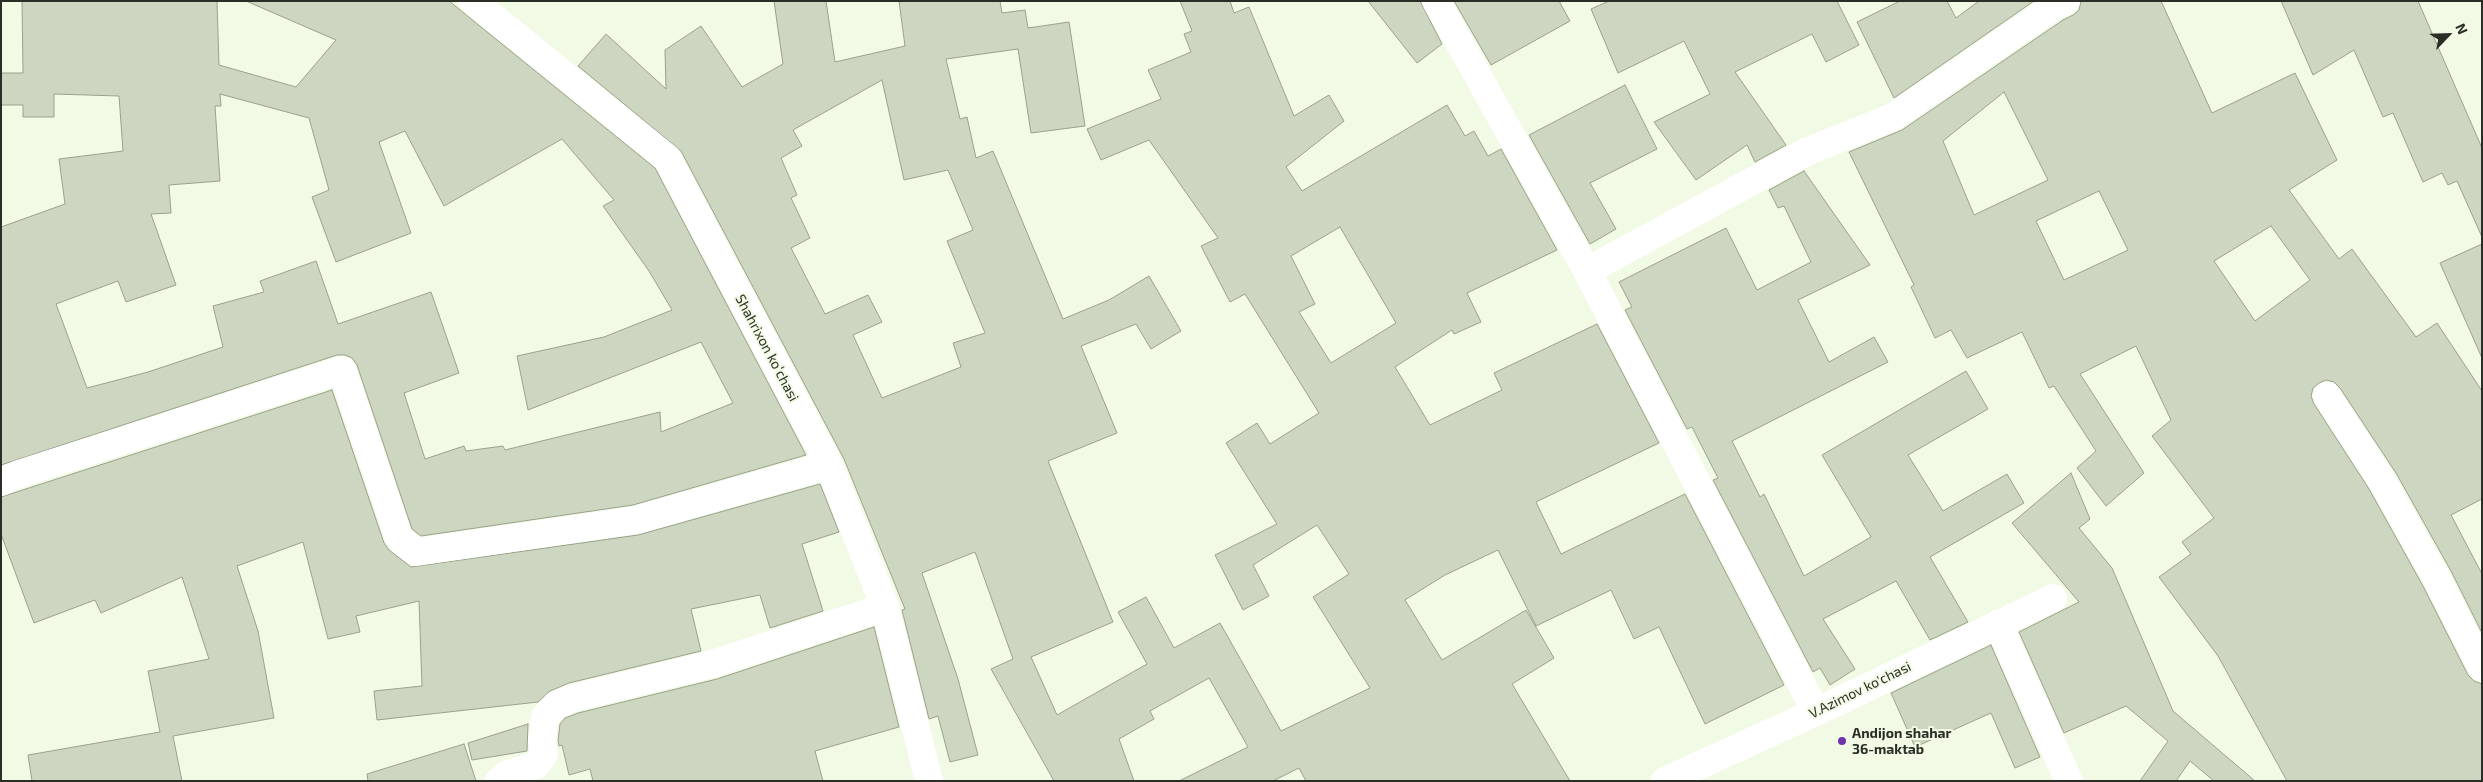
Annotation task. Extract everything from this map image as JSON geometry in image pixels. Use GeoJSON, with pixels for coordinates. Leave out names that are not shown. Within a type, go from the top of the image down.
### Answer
{"type":"FeatureCollection","features":[{"type":"Feature","properties":{"kind":"street","name":"Shahrixon koʻchasi"},"geometry":{"type":"LineString","coordinates":[[473,1],[667,158],[829,465],[885,607],[929,781]]}},
{"type":"Feature","properties":{"kind":"street"},"geometry":{"type":"LineString","coordinates":[[1436,1],[1587,271],[1816,712]]}},
{"type":"Feature","properties":{"kind":"street"},"geometry":{"type":"LineString","coordinates":[[1587,271],[1806,152],[1894,117],[2055,6],[2066,1]]}},
{"type":"Feature","properties":{"kind":"street"},"geometry":{"type":"LineString","coordinates":[[1,482],[47,465],[342,370],[399,538],[416,552],[636,520],[829,465]]}},
{"type":"Feature","properties":{"kind":"street"},"geometry":{"type":"LineString","coordinates":[[2327,396],[2382,481],[2438,579],[2482,668]]}},
{"type":"Feature","properties":{"kind":"street","name":"V.Azimov ko'chasi"},"geometry":{"type":"LineString","coordinates":[[1665,781],[1816,712],[2053,598]]}},
{"type":"Feature","properties":{"kind":"street"},"geometry":{"type":"LineString","coordinates":[[499,781],[508,774],[536,765],[544,754],[542,741],[545,718],[556,705],[573,698],[712,664],[885,607]]}},
{"type":"Feature","properties":{"kind":"street"},"geometry":{"type":"LineString","coordinates":[[1998,624],[2069,781]]}},
{"type":"Feature","properties":{"kind":"building"},"geometry":{"type":"Polygon","coordinates":[[[22,1],[217,1],[219,65],[296,87],[336,40],[246,1],[449,1],[655,168],[806,455],[633,505],[421,536],[412,529],[357,365],[352,358],[345,355],[337,355],[1,465],[1,227],[65,204],[59,159],[123,151],[119,96],[54,94],[54,117],[23,117],[23,105],[1,105],[1,73],[23,73],[22,1]],[[220,94],[221,106],[215,106],[220,181],[169,185],[171,213],[151,214],[176,285],[126,302],[118,281],[56,304],[87,388],[148,372],[223,347],[213,306],[264,292],[260,281],[316,261],[338,324],[431,292],[459,373],[404,393],[425,459],[464,446],[466,451],[503,446],[505,450],[660,412],[661,432],[733,403],[701,342],[528,410],[517,356],[604,337],[672,310],[649,271],[603,206],[614,200],[562,139],[444,206],[405,131],[379,142],[411,233],[336,262],[312,197],[329,190],[309,118],[220,94]]]}},
{"type":"Feature","properties":{"kind":"building"},"geometry":{"type":"Polygon","coordinates":[[[774,1],[826,1],[835,62],[905,46],[899,1],[1000,1],[1002,13],[1025,10],[1028,28],[1069,22],[1085,126],[1031,133],[1018,49],[946,59],[960,119],[967,117],[976,158],[993,151],[1063,319],[1109,300],[1149,276],[1181,331],[1151,349],[1136,324],[1081,346],[1117,433],[1048,461],[1113,622],[1031,657],[1057,715],[1147,664],[1118,612],[1146,597],[1174,648],[1220,623],[1281,731],[1370,688],[1313,597],[1349,574],[1317,525],[1253,565],[1269,596],[1243,610],[1215,555],[1277,524],[1226,443],[1257,423],[1270,444],[1319,413],[1245,294],[1230,302],[1201,246],[1218,238],[1149,140],[1101,160],[1087,129],[1161,99],[1148,70],[1191,52],[1184,34],[1192,31],[1180,1],[1230,1],[1234,13],[1249,7],[1294,116],[1329,95],[1344,121],[1286,167],[1302,191],[1447,105],[1465,136],[1474,131],[1488,156],[1501,149],[1557,250],[1467,293],[1481,322],[1454,334],[1452,330],[1395,367],[1430,425],[1502,390],[1494,373],[1597,324],[1659,443],[1536,502],[1561,554],[1685,494],[1784,685],[1705,724],[1659,627],[1634,639],[1611,590],[1536,626],[1498,550],[1445,575],[1405,600],[1442,660],[1526,610],[1554,658],[1512,684],[1570,781],[1306,781],[1299,768],[1273,781],[1179,781],[1248,747],[1209,678],[1150,711],[1154,719],[1119,739],[1134,781],[1054,781],[991,669],[1013,659],[975,552],[922,573],[958,679],[978,755],[950,762],[938,716],[929,719],[902,610],[905,609],[844,459],[681,151],[578,66],[606,34],[666,89],[665,50],[701,26],[742,87],[783,64],[774,1]],[[882,80],[793,130],[802,146],[781,158],[797,195],[791,198],[810,238],[791,248],[825,314],[868,295],[882,322],[853,335],[882,398],[961,367],[953,343],[985,333],[947,241],[973,230],[948,170],[904,180],[882,80]],[[1340,227],[1291,256],[1315,304],[1299,312],[1331,363],[1396,323],[1340,227]]]}},
{"type":"Feature","properties":{"kind":"building"},"geometry":{"type":"Polygon","coordinates":[[[1368,1],[1420,1],[1442,44],[1417,63],[1368,1]]]}},
{"type":"Feature","properties":{"kind":"building"},"geometry":{"type":"Polygon","coordinates":[[[1454,1],[1559,1],[1570,21],[1491,65],[1454,1]]]}},
{"type":"Feature","properties":{"kind":"building"},"geometry":{"type":"Polygon","coordinates":[[[1609,1],[1837,1],[1859,45],[1826,62],[1812,34],[1735,72],[1786,145],[1755,162],[1747,145],[1696,180],[1654,122],[1710,94],[1684,41],[1618,73],[1591,9],[1609,1]]]}},
{"type":"Feature","properties":{"kind":"building"},"geometry":{"type":"Polygon","coordinates":[[[1900,1],[1947,1],[1956,18],[1979,1],[2034,1],[1894,98],[1857,22],[1900,1]]]}},
{"type":"Feature","properties":{"kind":"building"},"geometry":{"type":"Polygon","coordinates":[[[2081,1],[2161,1],[2212,113],[2295,73],[2337,160],[2289,190],[2339,259],[2352,249],[2416,337],[2437,323],[2482,391],[2482,499],[2451,515],[2482,574],[2482,633],[2451,571],[2396,473],[2340,388],[2334,382],[2326,380],[2313,388],[2311,396],[2314,404],[2369,489],[2423,586],[2468,675],[2474,681],[2482,684],[2482,781],[2287,781],[2218,656],[2159,577],[2191,554],[2182,542],[2214,518],[2152,436],[2171,420],[2136,346],[2080,374],[2144,473],[2106,506],[2077,468],[2096,451],[2054,386],[2049,388],[2022,332],[1967,358],[1951,330],[1935,338],[1911,287],[1914,285],[1849,152],[1902,130],[2079,10],[2081,1]],[[2004,92],[1943,141],[1974,215],[2048,180],[2004,92]],[[2099,191],[2036,221],[2064,280],[2128,250],[2099,191]],[[2271,226],[2214,261],[2255,321],[2310,280],[2271,226]]]}},
{"type":"Feature","properties":{"kind":"building"},"geometry":{"type":"Polygon","coordinates":[[[2281,1],[2418,1],[2482,148],[2482,237],[2457,181],[2448,185],[2442,173],[2423,182],[2393,113],[2383,117],[2354,50],[2313,75],[2281,1]]]}},
{"type":"Feature","properties":{"kind":"building"},"geometry":{"type":"Polygon","coordinates":[[[1625,85],[1657,149],[1590,183],[1616,229],[1590,244],[1529,135],[1625,85]]]}},
{"type":"Feature","properties":{"kind":"building"},"geometry":{"type":"Polygon","coordinates":[[[1804,171],[1870,265],[1798,300],[1829,362],[1874,337],[1888,362],[1732,441],[1760,497],[1764,494],[1804,576],[1871,537],[1822,455],[1966,371],[1988,409],[1908,455],[1943,511],[2007,474],[2024,503],[1930,557],[1968,622],[1930,640],[1896,581],[1823,619],[1855,669],[1830,685],[1820,668],[1813,672],[1713,480],[1718,478],[1692,427],[1687,429],[1625,310],[1632,307],[1619,282],[1726,228],[1757,290],[1811,262],[1784,206],[1778,208],[1769,190],[1804,171]]]}},
{"type":"Feature","properties":{"kind":"building"},"geometry":{"type":"Polygon","coordinates":[[[2482,244],[2482,358],[2440,263],[2482,244]]]}},
{"type":"Feature","properties":{"kind":"building"},"geometry":{"type":"Polygon","coordinates":[[[332,390],[384,543],[389,550],[411,567],[638,535],[820,484],[839,532],[802,544],[823,611],[770,628],[760,595],[691,609],[701,651],[569,683],[550,691],[538,702],[377,720],[374,691],[422,686],[419,601],[356,616],[360,632],[328,639],[303,542],[237,566],[258,631],[274,718],[173,736],[182,781],[32,781],[28,755],[160,732],[148,671],[209,659],[182,577],[101,613],[95,600],[34,623],[1,534],[1,497],[332,390]]]}},
{"type":"Feature","properties":{"kind":"building"},"geometry":{"type":"Polygon","coordinates":[[[2071,473],[2090,519],[2079,528],[2112,568],[2173,711],[2255,781],[2214,781],[2190,761],[2176,781],[2140,781],[2168,741],[2126,706],[2064,733],[2019,632],[2079,602],[2012,523],[2071,473]]]}},
{"type":"Feature","properties":{"kind":"building"},"geometry":{"type":"Polygon","coordinates":[[[874,627],[899,727],[815,751],[823,781],[593,781],[590,769],[569,775],[562,745],[559,746],[558,741],[560,724],[565,718],[578,713],[717,679],[874,627]]]}},
{"type":"Feature","properties":{"kind":"building"},"geometry":{"type":"Polygon","coordinates":[[[1991,645],[2040,757],[2015,768],[1991,713],[1915,747],[1891,693],[1991,645]]]}},
{"type":"Feature","properties":{"kind":"building"},"geometry":{"type":"Polygon","coordinates":[[[528,724],[527,751],[472,760],[468,743],[528,724]]]}},
{"type":"Feature","properties":{"kind":"building"},"geometry":{"type":"Polygon","coordinates":[[[464,744],[476,781],[368,781],[367,774],[464,744]]]}},
{"type":"Feature","properties":{"kind":"place","name":"Andijon shahar 36-maktab"},"geometry":{"type":"Point","coordinates":[1842,741]}}]}
